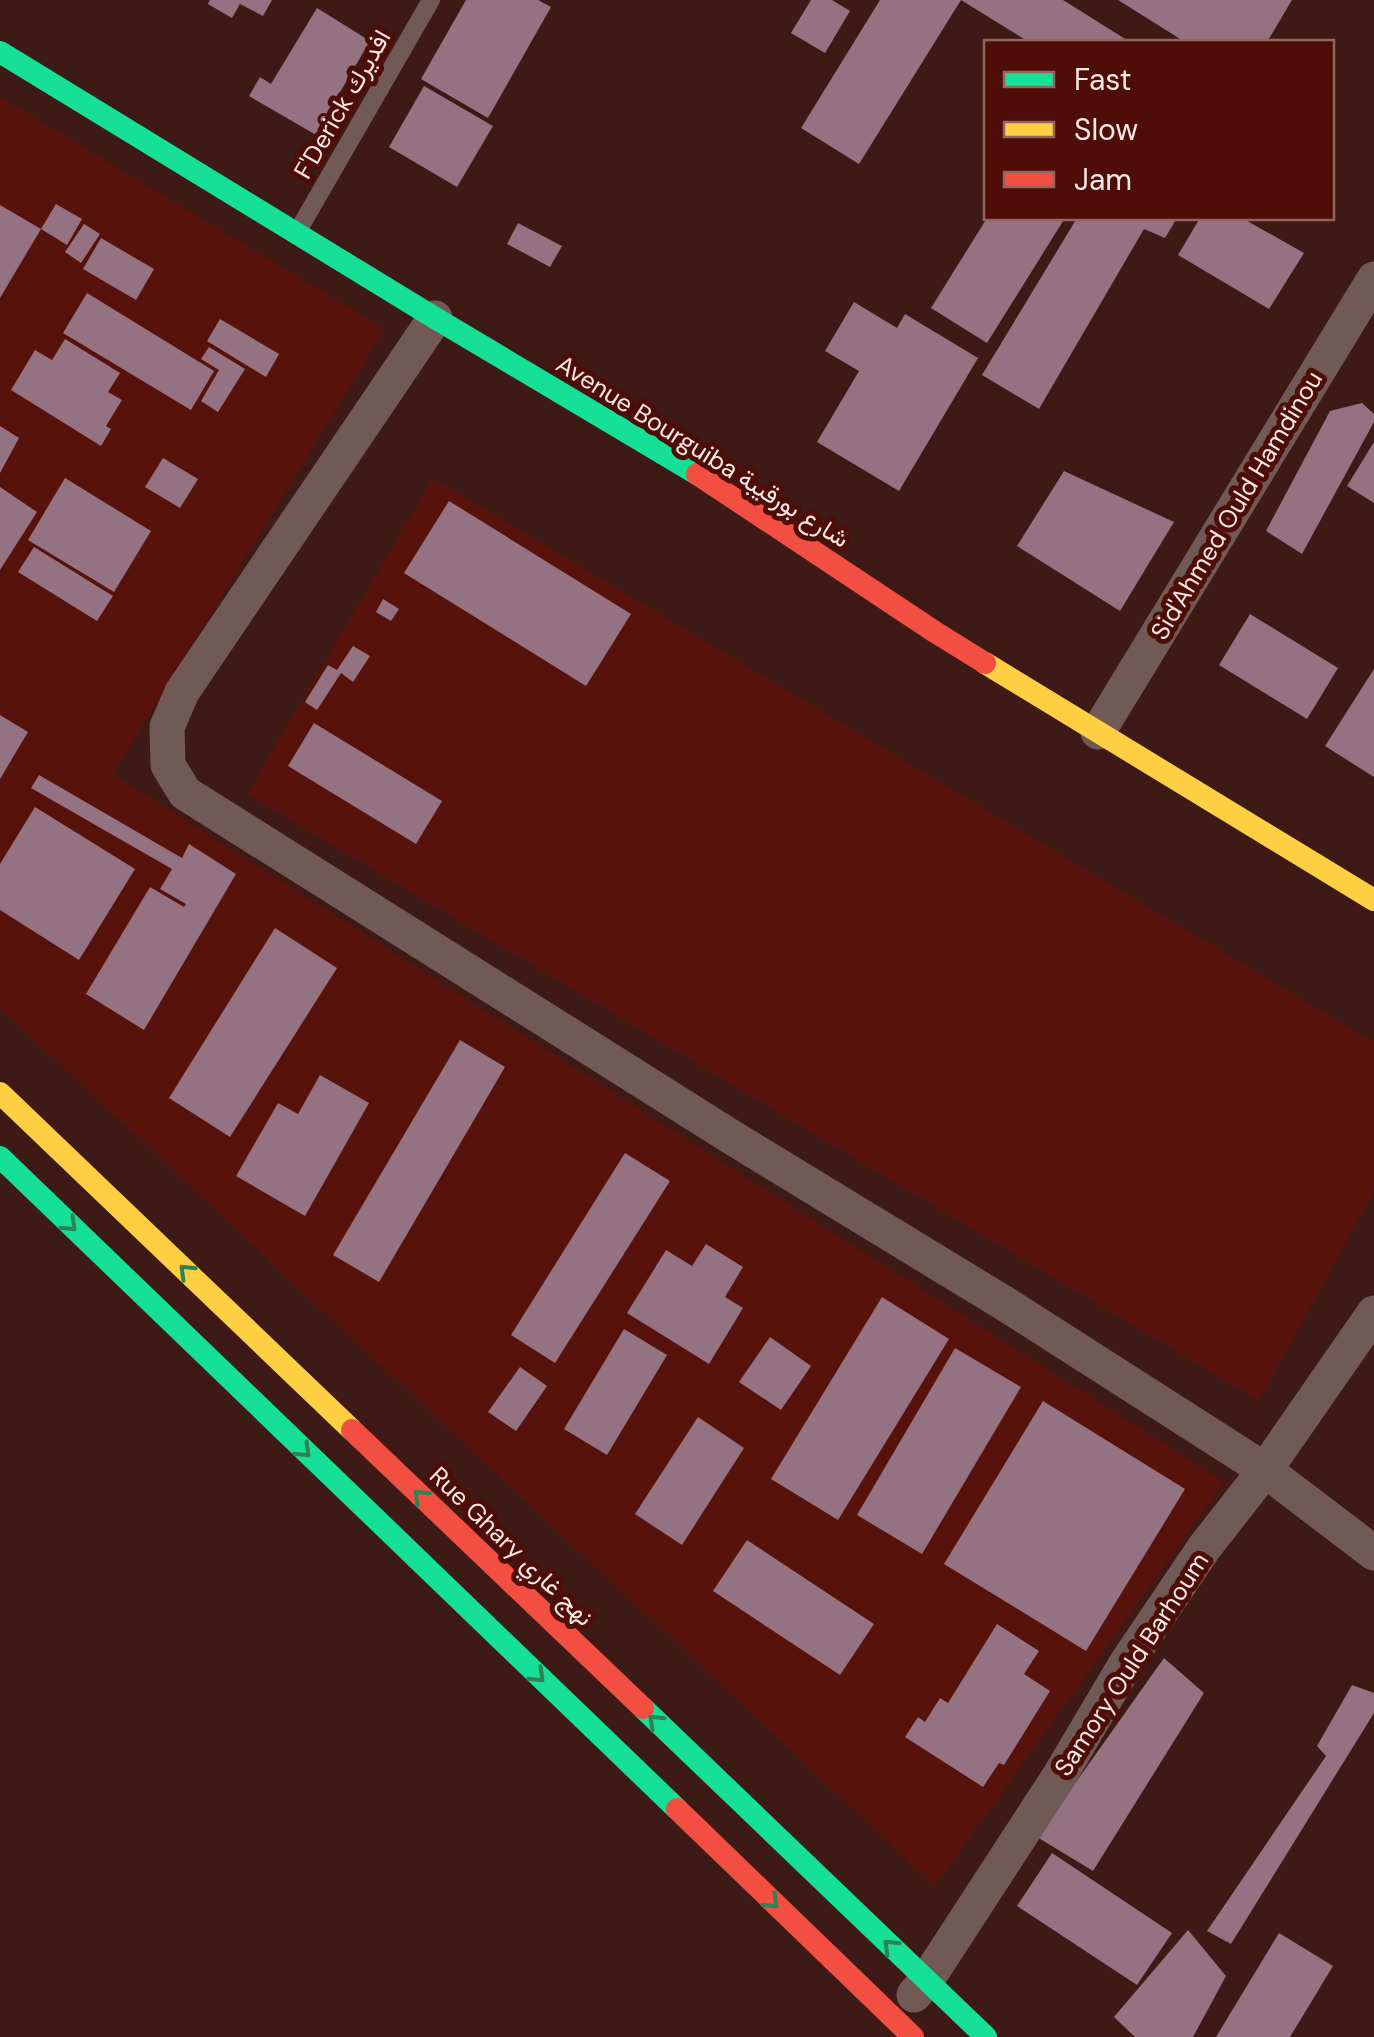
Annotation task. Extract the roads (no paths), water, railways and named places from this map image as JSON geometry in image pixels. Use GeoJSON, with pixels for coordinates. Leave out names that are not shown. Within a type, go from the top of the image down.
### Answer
{"type":"FeatureCollection","features":[{"type":"Feature","properties":{"kind":"main road","name":"Avenue Bourguiba شارع بورقيبة"},"geometry":{"type":"LineString","coordinates":[[0,52],[721,489],[935,632],[1374,900]]}},
{"type":"Feature","properties":{"kind":"main road","name":"Rue Ghary نهج غاري"},"geometry":{"type":"LineString","coordinates":[[0,1093],[986,2037]]}},
{"type":"Feature","properties":{"kind":"main road"},"geometry":{"type":"LineString","coordinates":[[0,1157],[893,2031]]}},
{"type":"Feature","properties":{"kind":"street","name":"Sid'Ahmed Ould Hamdinou"},"geometry":{"type":"LineString","coordinates":[[1098,732],[1374,279]]}},
{"type":"Feature","properties":{"kind":"street"},"geometry":{"type":"LineString","coordinates":[[434,318],[182,692],[167,728],[168,765],[185,792],[1265,1470],[1374,1553]]}},
{"type":"Feature","properties":{"kind":"street","name":"Samory Ould Barhoum"},"geometry":{"type":"LineString","coordinates":[[893,2031],[1060,1775],[1127,1662],[1374,1312]]}},
{"type":"Feature","properties":{"kind":"lane","name":"F'Derick افديرك"},"geometry":{"type":"LineString","coordinates":[[297,232],[431,0]]}}]}
